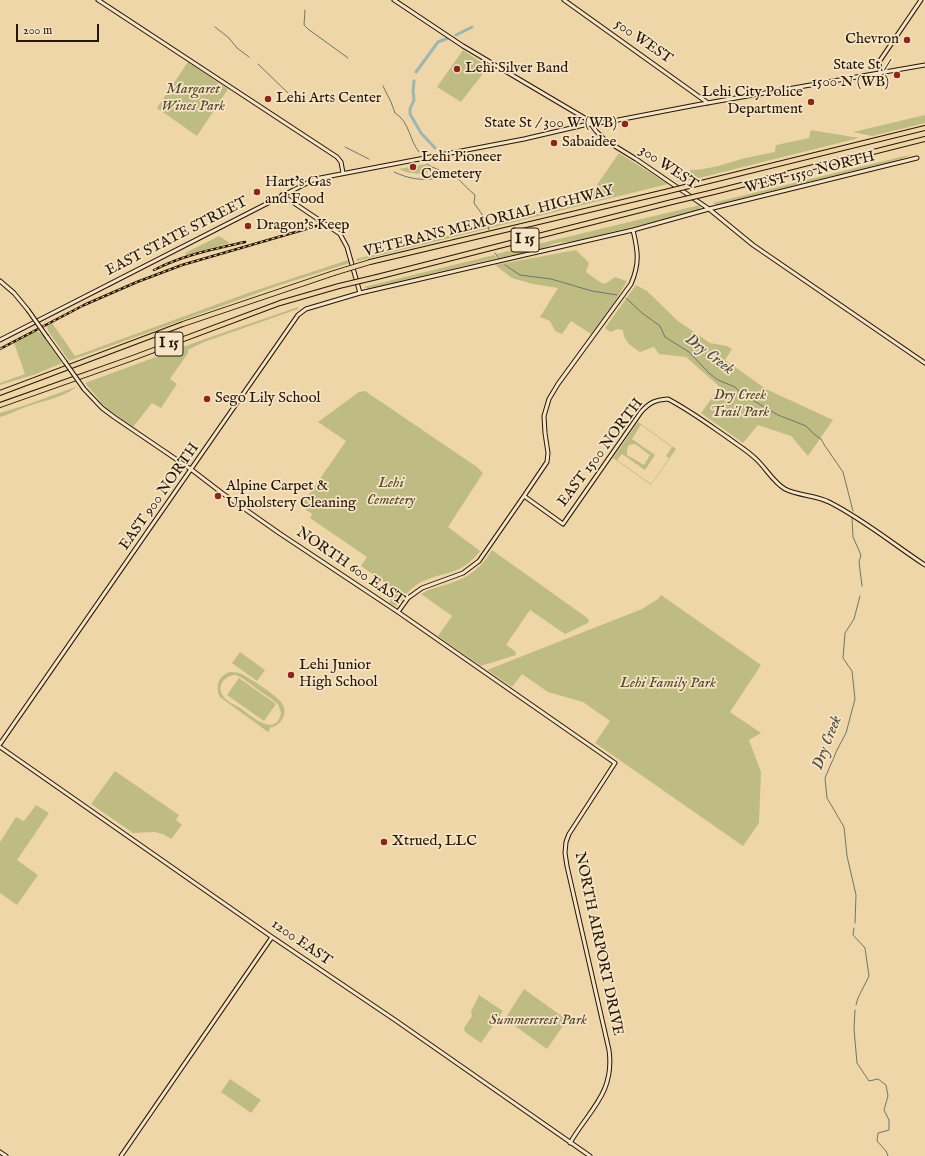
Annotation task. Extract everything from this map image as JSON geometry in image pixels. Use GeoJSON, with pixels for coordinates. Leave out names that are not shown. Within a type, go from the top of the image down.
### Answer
{"type":"FeatureCollection","features":[{"type":"Feature","properties":{"kind":"highway","name":"VETERANS MEMORIAL HIGHWAY"},"geometry":{"type":"LineString","coordinates":[[0,394],[183,324],[370,262],[925,128]]}},
{"type":"Feature","properties":{"kind":"highway","name":"VETERANS MEMORIAL HIGHWAY"},"geometry":{"type":"LineString","coordinates":[[0,405],[130,359],[280,303],[339,286],[873,151],[923,140]]}},
{"type":"Feature","properties":{"kind":"street"},"geometry":{"type":"LineString","coordinates":[[98,0],[337,157],[341,162],[343,173]]}},
{"type":"Feature","properties":{"kind":"street","name":"300 WEST"},"geometry":{"type":"LineString","coordinates":[[394,0],[463,46],[588,120],[596,131],[606,140],[709,209],[754,245],[925,364]]}},
{"type":"Feature","properties":{"kind":"street","name":"500 WEST"},"geometry":{"type":"LineString","coordinates":[[564,0],[708,103]]}},
{"type":"Feature","properties":{"kind":"street"},"geometry":{"type":"LineString","coordinates":[[880,74],[879,62],[921,0]]}},
{"type":"Feature","properties":{"kind":"street","name":"EAST STATE STREET"},"geometry":{"type":"LineString","coordinates":[[0,340],[315,179],[524,139],[591,124],[925,66]]}},
{"type":"Feature","properties":{"kind":"street","name":"WEST 1550 NORTH"},"geometry":{"type":"LineString","coordinates":[[515,258],[633,230],[709,209],[917,158]]}},
{"type":"Feature","properties":{"kind":"street"},"geometry":{"type":"LineString","coordinates":[[282,196],[340,234],[347,247],[360,293]]}},
{"type":"Feature","properties":{"kind":"street"},"geometry":{"type":"LineString","coordinates":[[398,612],[408,598],[422,588],[458,575],[479,561],[547,462],[548,453],[544,416],[549,399],[558,384],[628,289],[636,269],[638,250],[633,230]]}},
{"type":"Feature","properties":{"kind":"street","name":"EAST 900 NORTH"},"geometry":{"type":"LineString","coordinates":[[0,746],[298,315],[306,309],[360,293],[515,258]]}},
{"type":"Feature","properties":{"kind":"street","name":"NORTH 600 EAST"},"geometry":{"type":"LineString","coordinates":[[0,281],[14,293],[28,310],[84,389],[102,408],[192,470],[279,533],[398,612],[615,763],[579,816],[566,842]]}},
{"type":"Feature","properties":{"kind":"street","name":"EAST 1500 NORTH"},"geometry":{"type":"LineString","coordinates":[[524,496],[563,524],[641,412],[649,404],[659,400],[668,399],[681,405],[746,450],[784,489],[830,502],[925,565]]}},
{"type":"Feature","properties":{"kind":"street","name":"1200 EAST"},"geometry":{"type":"LineString","coordinates":[[0,746],[272,937],[395,1020],[590,1156]]}},
{"type":"Feature","properties":{"kind":"street","name":"NORTH AIRPORT DRIVE"},"geometry":{"type":"LineString","coordinates":[[566,842],[565,853],[567,866],[611,1064],[604,1094],[570,1143]]}},
{"type":"Feature","properties":{"kind":"street"},"geometry":{"type":"LineString","coordinates":[[120,1156],[272,937]]}},
{"type":"Feature","properties":{"kind":"street"},"geometry":{"type":"LineString","coordinates":[[0,1152],[6,1156]]}},
{"type":"Feature","properties":{"kind":"green space"},"geometry":{"type":"Polygon","coordinates":[[[463,50],[488,67],[461,102],[437,87],[463,50]]]}},
{"type":"Feature","properties":{"kind":"green space","name":"Margaret Wines Park"},"geometry":{"type":"Polygon","coordinates":[[[188,62],[228,89],[197,136],[157,108],[188,62]]]}},
{"type":"Feature","properties":{"kind":"green space"},"geometry":{"type":"Polygon","coordinates":[[[925,115],[925,123],[872,136],[853,132],[925,115]]]}},
{"type":"Feature","properties":{"kind":"green space"},"geometry":{"type":"Polygon","coordinates":[[[811,130],[859,138],[695,179],[680,182],[677,181],[691,176],[690,170],[711,168],[745,158],[775,152],[776,145],[809,138],[811,130]]]}},
{"type":"Feature","properties":{"kind":"green space"},"geometry":{"type":"Polygon","coordinates":[[[619,153],[668,184],[357,261],[356,259],[585,202],[619,153]]]}},
{"type":"Feature","properties":{"kind":"green space"},"geometry":{"type":"Polygon","coordinates":[[[913,154],[901,159],[717,205],[712,203],[913,154]]]}},
{"type":"Feature","properties":{"kind":"green space"},"geometry":{"type":"Polygon","coordinates":[[[426,164],[431,170],[420,174],[399,169],[426,164]]]}},
{"type":"Feature","properties":{"kind":"green space"},"geometry":{"type":"Polygon","coordinates":[[[700,205],[700,210],[576,241],[556,243],[544,248],[500,258],[496,254],[700,205]]]}},
{"type":"Feature","properties":{"kind":"green space"},"geometry":{"type":"Polygon","coordinates":[[[219,236],[230,243],[186,255],[185,253],[219,236]]]}},
{"type":"Feature","properties":{"kind":"green space"},"geometry":{"type":"Polygon","coordinates":[[[576,250],[589,263],[586,272],[600,282],[605,284],[615,277],[627,281],[614,303],[591,334],[571,321],[562,334],[555,331],[550,321],[540,317],[558,288],[533,284],[512,278],[495,265],[576,250]]]}},
{"type":"Feature","properties":{"kind":"green space"},"geometry":{"type":"Polygon","coordinates":[[[494,255],[497,258],[368,289],[364,287],[494,255]]]}},
{"type":"Feature","properties":{"kind":"green space"},"geometry":{"type":"Polygon","coordinates":[[[348,260],[350,263],[280,285],[69,361],[48,331],[47,326],[52,323],[75,356],[248,293],[348,260]]]}},
{"type":"Feature","properties":{"kind":"green space","name":"Dry Creek Trail Park"},"geometry":{"type":"Polygon","coordinates":[[[636,285],[647,291],[678,321],[710,343],[727,346],[732,349],[725,360],[766,389],[833,420],[808,456],[791,436],[758,425],[743,443],[701,413],[720,387],[686,357],[659,354],[654,347],[640,352],[626,340],[623,330],[618,329],[610,332],[605,328],[636,285]]]}},
{"type":"Feature","properties":{"kind":"green space"},"geometry":{"type":"Polygon","coordinates":[[[298,307],[298,309],[204,342],[188,350],[188,353],[170,379],[177,384],[161,408],[152,403],[133,427],[105,407],[85,383],[202,340],[298,307]]]}},
{"type":"Feature","properties":{"kind":"green space"},"geometry":{"type":"Polygon","coordinates":[[[36,331],[44,335],[62,363],[36,374],[0,385],[0,383],[25,374],[14,343],[36,331]]]}},
{"type":"Feature","properties":{"kind":"green space"},"geometry":{"type":"Polygon","coordinates":[[[78,386],[66,394],[0,417],[0,413],[78,386]]]}},
{"type":"Feature","properties":{"kind":"green space","name":"Lehi Cemetery"},"geometry":{"type":"Polygon","coordinates":[[[365,391],[477,467],[483,473],[448,527],[480,551],[473,560],[458,570],[435,577],[414,586],[396,606],[389,603],[397,591],[361,566],[367,557],[310,518],[312,514],[301,506],[346,441],[318,422],[359,392],[365,391]]]}},
{"type":"Feature","properties":{"kind":"green space"},"geometry":{"type":"Polygon","coordinates":[[[638,422],[676,449],[651,485],[613,458],[638,422]],[[641,425],[632,439],[655,455],[645,470],[622,454],[617,460],[651,484],[669,458],[666,456],[672,447],[641,425]],[[633,444],[629,445],[627,455],[644,465],[650,455],[633,444]]]}},
{"type":"Feature","properties":{"kind":"green space"},"geometry":{"type":"Polygon","coordinates":[[[492,550],[586,617],[589,620],[588,623],[565,634],[530,610],[506,645],[515,651],[516,655],[481,666],[438,636],[452,616],[421,594],[469,575],[484,562],[492,550]]]}},
{"type":"Feature","properties":{"kind":"green space","name":"Lehi Family Park"},"geometry":{"type":"Polygon","coordinates":[[[661,595],[761,665],[730,712],[761,733],[749,740],[761,772],[759,823],[743,846],[595,743],[610,721],[583,702],[548,692],[522,674],[512,687],[487,670],[642,609],[658,599],[661,595]]]}},
{"type":"Feature","properties":{"kind":"green space"},"geometry":{"type":"Polygon","coordinates":[[[240,652],[265,670],[257,681],[232,663],[240,652]]]}},
{"type":"Feature","properties":{"kind":"green space"},"geometry":{"type":"Polygon","coordinates":[[[233,672],[243,675],[274,695],[284,706],[285,710],[283,718],[280,722],[269,728],[270,729],[268,732],[220,697],[218,689],[219,682],[220,679],[226,674],[233,672]],[[232,675],[226,678],[221,687],[223,696],[228,701],[257,720],[269,725],[274,724],[278,720],[281,713],[278,704],[242,678],[232,675]]]}},
{"type":"Feature","properties":{"kind":"green space"},"geometry":{"type":"Polygon","coordinates":[[[239,678],[276,704],[264,721],[227,695],[239,678]]]}},
{"type":"Feature","properties":{"kind":"green space"},"geometry":{"type":"Polygon","coordinates":[[[115,771],[179,815],[176,820],[182,825],[171,839],[163,834],[155,832],[133,833],[91,804],[115,771]]]}},
{"type":"Feature","properties":{"kind":"green space"},"geometry":{"type":"Polygon","coordinates":[[[36,805],[49,813],[17,860],[38,875],[17,905],[0,893],[0,842],[16,817],[24,821],[36,805]]]}},
{"type":"Feature","properties":{"kind":"green space","name":"Summercrest Park"},"geometry":{"type":"Polygon","coordinates":[[[524,989],[567,1020],[547,1049],[505,1019],[524,989]]]}},
{"type":"Feature","properties":{"kind":"green space"},"geometry":{"type":"Polygon","coordinates":[[[479,995],[503,1011],[481,1043],[465,1032],[464,1028],[472,1016],[471,1012],[479,995]]]}},
{"type":"Feature","properties":{"kind":"green space"},"geometry":{"type":"Polygon","coordinates":[[[230,1079],[261,1100],[251,1113],[221,1092],[230,1079]]]}},
{"type":"Feature","properties":{"kind":"waterway"},"geometry":{"type":"LineString","coordinates":[[305,10],[304,25],[348,58]]}},
{"type":"Feature","properties":{"kind":"waterway","name":"Dry Creek"},"geometry":{"type":"LineString","coordinates":[[215,27],[249,57]]}},
{"type":"Feature","properties":{"kind":"waterway"},"geometry":{"type":"LineString","coordinates":[[456,35],[472,27]]}},
{"type":"Feature","properties":{"kind":"waterway"},"geometry":{"type":"LineString","coordinates":[[416,72],[438,42],[448,38]]}},
{"type":"Feature","properties":{"kind":"waterway","name":"Dry Creek"},"geometry":{"type":"LineString","coordinates":[[258,64],[288,93]]}},
{"type":"Feature","properties":{"kind":"waterway"},"geometry":{"type":"LineString","coordinates":[[414,81],[414,100],[410,109],[410,114],[421,133],[435,148]]}},
{"type":"Feature","properties":{"kind":"waterway"},"geometry":{"type":"LineString","coordinates":[[383,86],[395,113],[404,121],[419,152]]}},
{"type":"Feature","properties":{"kind":"waterway","name":"Dry Creek"},"geometry":{"type":"LineString","coordinates":[[345,147],[369,159]]}},
{"type":"Feature","properties":{"kind":"waterway"},"geometry":{"type":"LineString","coordinates":[[427,164],[448,174]]}},
{"type":"Feature","properties":{"kind":"waterway","name":"Dry Creek"},"geometry":{"type":"LineString","coordinates":[[394,172],[410,178],[421,179],[432,179],[453,175],[475,195],[474,203],[486,220],[489,230]]}},
{"type":"Feature","properties":{"kind":"waterway","name":"Dry Creek"},"geometry":{"type":"LineString","coordinates":[[495,253],[499,259]]}},
{"type":"Feature","properties":{"kind":"waterway","name":"Dry Creek"},"geometry":{"type":"LineString","coordinates":[[505,265],[520,275],[551,279],[592,291],[617,295]]}},
{"type":"Feature","properties":{"kind":"waterway","name":"Dry Creek"},"geometry":{"type":"LineString","coordinates":[[626,298],[642,313],[660,326],[665,337],[689,352],[709,373],[718,380],[735,387],[742,394],[778,415],[806,426],[821,439],[843,472],[853,511]]}},
{"type":"Feature","properties":{"kind":"waterway","name":"Dry Creek"},"geometry":{"type":"LineString","coordinates":[[852,518],[853,537],[861,555],[859,562],[862,586]]}},
{"type":"Feature","properties":{"kind":"waterway","name":"Dry Creek"},"geometry":{"type":"LineString","coordinates":[[855,923],[856,895],[847,856],[844,827],[827,798],[825,778],[846,733],[855,699],[852,671],[843,658],[845,633],[854,619],[860,596]]}},
{"type":"Feature","properties":{"kind":"waterway","name":"Dry Creek"},"geometry":{"type":"LineString","coordinates":[[854,928],[853,935],[865,948],[869,976],[856,1005]]}},
{"type":"Feature","properties":{"kind":"waterway","name":"Dry Creek"},"geometry":{"type":"LineString","coordinates":[[855,1010],[854,1029],[857,1063],[869,1081],[878,1079],[886,1085],[888,1096],[884,1110],[889,1120],[889,1130],[878,1133],[877,1141],[886,1151],[888,1156]]}},
{"type":"Feature","properties":{"kind":"railway"},"geometry":{"type":"LineString","coordinates":[[0,349],[84,305],[137,282],[182,265],[320,225]]}},
{"type":"Feature","properties":{"kind":"railway"},"geometry":{"type":"LineString","coordinates":[[154,270],[187,256],[245,242]]}},
{"type":"Feature","properties":{"kind":"place","name":"Chevron"},"geometry":{"type":"Point","coordinates":[907,40]}},
{"type":"Feature","properties":{"kind":"place","name":"Lehi Silver Band"},"geometry":{"type":"Point","coordinates":[457,69]}},
{"type":"Feature","properties":{"kind":"place","name":"State St / 1500 N (WB)"},"geometry":{"type":"Point","coordinates":[897,75]}},
{"type":"Feature","properties":{"kind":"place","name":"Lehi Arts Center"},"geometry":{"type":"Point","coordinates":[268,99]}},
{"type":"Feature","properties":{"kind":"place","name":"Lehi City Police Department"},"geometry":{"type":"Point","coordinates":[811,102]}},
{"type":"Feature","properties":{"kind":"place","name":"State St / 300 W (WB)"},"geometry":{"type":"Point","coordinates":[625,124]}},
{"type":"Feature","properties":{"kind":"place","name":"Sabaidee"},"geometry":{"type":"Point","coordinates":[554,143]}},
{"type":"Feature","properties":{"kind":"place","name":"Lehi Pioneer Cemetery"},"geometry":{"type":"Point","coordinates":[413,167]}},
{"type":"Feature","properties":{"kind":"place","name":"Hart's Gas and Food"},"geometry":{"type":"Point","coordinates":[257,192]}},
{"type":"Feature","properties":{"kind":"place","name":"Dragon's Keep"},"geometry":{"type":"Point","coordinates":[248,226]}},
{"type":"Feature","properties":{"kind":"place","name":"Sego Lily School"},"geometry":{"type":"Point","coordinates":[207,399]}},
{"type":"Feature","properties":{"kind":"place","name":"Alpine Carpet & Upholstery Cleaning"},"geometry":{"type":"Point","coordinates":[218,496]}},
{"type":"Feature","properties":{"kind":"place","name":"Lehi Junior High School"},"geometry":{"type":"Point","coordinates":[291,675]}},
{"type":"Feature","properties":{"kind":"place","name":"Xtrued, LLC"},"geometry":{"type":"Point","coordinates":[384,842]}}]}
